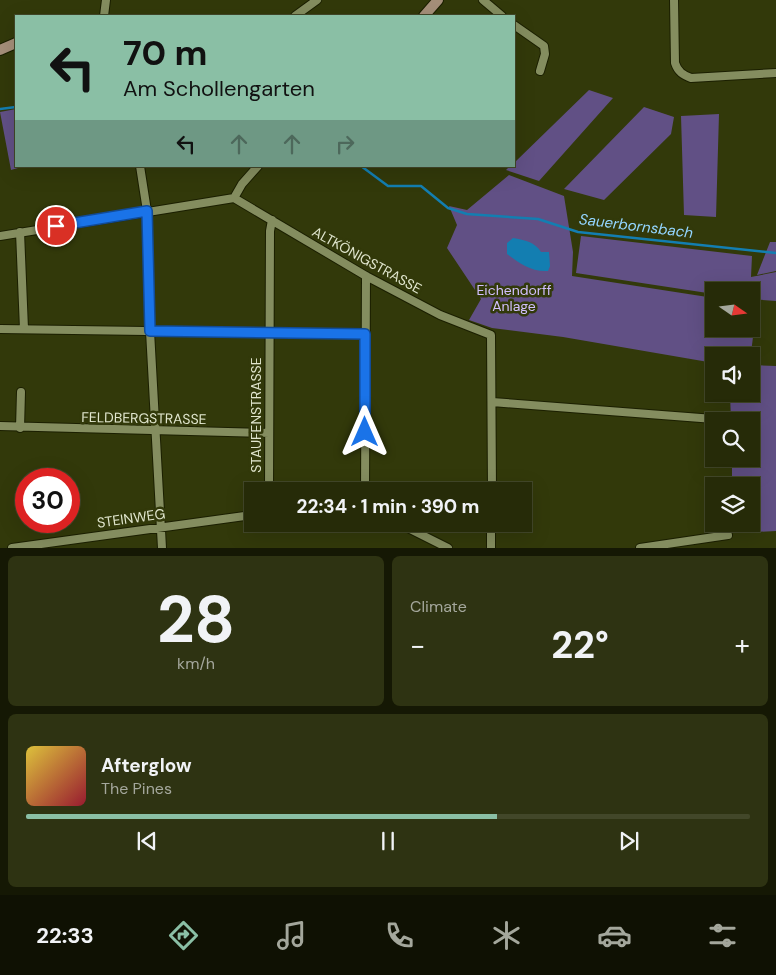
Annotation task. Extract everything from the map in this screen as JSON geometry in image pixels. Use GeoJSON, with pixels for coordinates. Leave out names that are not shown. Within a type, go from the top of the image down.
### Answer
{"type":"FeatureCollection","features":[{"type":"Feature","properties":{"kind":"street"},"geometry":{"type":"LineString","coordinates":[[104,15],[106,0]]}},
{"type":"Feature","properties":{"kind":"street"},"geometry":{"type":"LineString","coordinates":[[296,15],[317,0]]}},
{"type":"Feature","properties":{"kind":"street"},"geometry":{"type":"LineString","coordinates":[[425,15],[438,0]]}},
{"type":"Feature","properties":{"kind":"street"},"geometry":{"type":"LineString","coordinates":[[483,0],[501,15]]}},
{"type":"Feature","properties":{"kind":"street"},"geometry":{"type":"LineString","coordinates":[[674,0],[675,63],[677,70],[683,75],[691,78],[776,73]]}},
{"type":"Feature","properties":{"kind":"street"},"geometry":{"type":"LineString","coordinates":[[515,25],[544,46],[545,54],[540,71]]}},
{"type":"Feature","properties":{"kind":"street"},"geometry":{"type":"LineString","coordinates":[[0,50],[15,43]]}},
{"type":"Feature","properties":{"kind":"street"},"geometry":{"type":"LineString","coordinates":[[140,167],[147,211],[150,331],[162,548]]}},
{"type":"Feature","properties":{"kind":"street"},"geometry":{"type":"LineString","coordinates":[[0,236],[234,198],[242,184],[257,167]]}},
{"type":"Feature","properties":{"kind":"street","name":"ALTKÖNIGSTRASSE"},"geometry":{"type":"LineString","coordinates":[[234,198],[366,276],[440,315],[491,335],[492,402]]}},
{"type":"Feature","properties":{"kind":"street","name":"STAUFENSTRASSE"},"geometry":{"type":"LineString","coordinates":[[269,482],[268,333],[270,231],[272,220]]}},
{"type":"Feature","properties":{"kind":"street"},"geometry":{"type":"LineString","coordinates":[[20,232],[24,329]]}},
{"type":"Feature","properties":{"kind":"street"},"geometry":{"type":"LineString","coordinates":[[365,482],[366,276]]}},
{"type":"Feature","properties":{"kind":"street"},"geometry":{"type":"LineString","coordinates":[[0,328],[365,334]]}},
{"type":"Feature","properties":{"kind":"street"},"geometry":{"type":"LineString","coordinates":[[20,428],[21,392]]}},
{"type":"Feature","properties":{"kind":"street"},"geometry":{"type":"LineString","coordinates":[[492,482],[492,402],[705,418]]}},
{"type":"Feature","properties":{"kind":"street","name":"FELDBERGSTRASSE"},"geometry":{"type":"LineString","coordinates":[[0,426],[268,433]]}},
{"type":"Feature","properties":{"kind":"street","name":"STEINWEG"},"geometry":{"type":"LineString","coordinates":[[12,548],[244,516]]}},
{"type":"Feature","properties":{"kind":"street"},"geometry":{"type":"LineString","coordinates":[[416,532],[448,548]]}},
{"type":"Feature","properties":{"kind":"street"},"geometry":{"type":"LineString","coordinates":[[491,548],[492,532]]}},
{"type":"Feature","properties":{"kind":"street"},"geometry":{"type":"LineString","coordinates":[[640,548],[728,535]]}},
{"type":"Feature","properties":{"kind":"green space"},"geometry":{"type":"Polygon","coordinates":[[[589,90],[613,98],[539,181],[506,170],[509,167],[515,167],[515,162],[589,90]]]}},
{"type":"Feature","properties":{"kind":"green space"},"geometry":{"type":"Polygon","coordinates":[[[644,107],[674,117],[671,134],[604,200],[564,189],[644,107]]]}},
{"type":"Feature","properties":{"kind":"green space"},"geometry":{"type":"Polygon","coordinates":[[[15,109],[15,167],[22,167],[11,170],[0,112],[15,109]]]}},
{"type":"Feature","properties":{"kind":"green space"},"geometry":{"type":"Polygon","coordinates":[[[719,114],[716,217],[684,215],[681,116],[719,114]]]}},
{"type":"Feature","properties":{"kind":"green space","name":"Eichendorff Anlage"},"geometry":{"type":"Polygon","coordinates":[[[509,175],[564,196],[573,252],[572,276],[705,297],[705,338],[753,338],[752,347],[705,347],[705,361],[563,337],[492,328],[469,320],[481,299],[447,248],[457,225],[449,206],[467,210],[509,175]]]}},
{"type":"Feature","properties":{"kind":"green space"},"geometry":{"type":"Polygon","coordinates":[[[581,236],[752,256],[751,277],[776,272],[776,301],[760,300],[760,282],[705,282],[705,293],[576,273],[581,236]]]}},
{"type":"Feature","properties":{"kind":"green space"},"geometry":{"type":"Polygon","coordinates":[[[770,242],[776,242],[776,271],[757,275],[770,242]]]}},
{"type":"Feature","properties":{"kind":"green space"},"geometry":{"type":"Polygon","coordinates":[[[760,365],[776,366],[776,531],[760,532],[760,477],[732,477],[732,467],[760,467],[760,412],[731,412],[730,402],[760,402],[760,365]]]}},
{"type":"Feature","properties":{"kind":"water"},"geometry":{"type":"Polygon","coordinates":[[[513,238],[533,244],[541,252],[549,252],[550,266],[548,271],[536,270],[521,264],[507,254],[507,243],[513,238]]]}},
{"type":"Feature","properties":{"kind":"waterway","name":"Sauerbornsbach"},"geometry":{"type":"LineString","coordinates":[[0,109],[15,107]]}},
{"type":"Feature","properties":{"kind":"waterway","name":"Sauerbornsbach"},"geometry":{"type":"LineString","coordinates":[[362,167],[388,186],[421,186],[448,208],[467,214],[538,219],[578,232],[776,253]]}},
{"type":"Feature","properties":{"kind":"route"},"geometry":{"type":"LineString","coordinates":[[56,226],[147,211],[150,331],[365,334],[365,432]]}}]}
